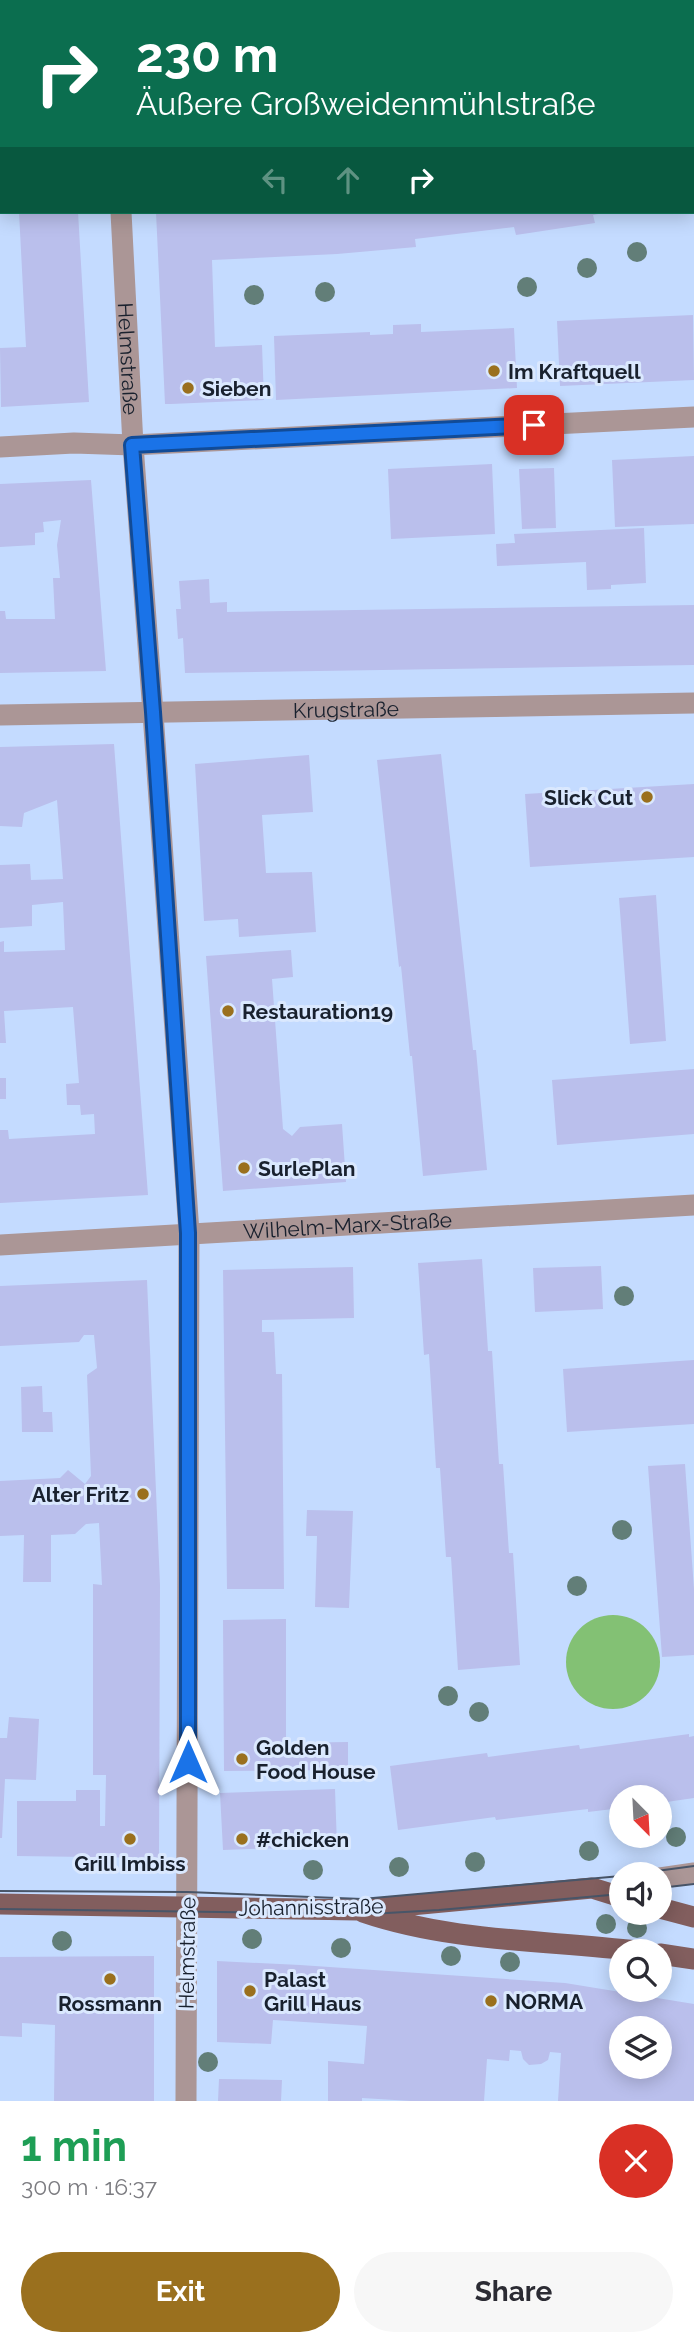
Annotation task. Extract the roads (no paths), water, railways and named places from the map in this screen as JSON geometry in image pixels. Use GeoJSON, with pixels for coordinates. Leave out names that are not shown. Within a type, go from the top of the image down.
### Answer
{"type":"FeatureCollection","features":[{"type":"Feature","properties":{"kind":"main road","name":"Johannisstraße"},"geometry":{"type":"LineString","coordinates":[[0,1904],[358,1910],[592,1888]]}},
{"type":"Feature","properties":{"kind":"main road"},"geometry":{"type":"LineString","coordinates":[[592,1888],[609,1893]]}},
{"type":"Feature","properties":{"kind":"main road"},"geometry":{"type":"LineString","coordinates":[[358,1910],[390,1921],[475,1937],[609,1947]]}},
{"type":"Feature","properties":{"kind":"main road"},"geometry":{"type":"LineString","coordinates":[[672,1911],[694,1917]]}},
{"type":"Feature","properties":{"kind":"main road"},"geometry":{"type":"LineString","coordinates":[[672,1956],[694,1959]]}},
{"type":"Feature","properties":{"kind":"street","name":"Helmstraße"},"geometry":{"type":"LineString","coordinates":[[121,214],[132,445],[188,1233],[186,2101]]}},
{"type":"Feature","properties":{"kind":"street"},"geometry":{"type":"LineString","coordinates":[[0,447],[74,443],[132,445],[694,417]]}},
{"type":"Feature","properties":{"kind":"street","name":"Krugstraße"},"geometry":{"type":"LineString","coordinates":[[0,715],[694,703]]}},
{"type":"Feature","properties":{"kind":"street","name":"Wilhelm-Marx-Straße"},"geometry":{"type":"LineString","coordinates":[[0,1245],[694,1205]]}},
{"type":"Feature","properties":{"kind":"street"},"geometry":{"type":"LineString","coordinates":[[672,1876],[694,1873]]}},
{"type":"Feature","properties":{"kind":"street","name":"Johannisstraße"},"geometry":{"type":"LineString","coordinates":[[592,1888],[609,1886]]}},
{"type":"Feature","properties":{"kind":"tram line"},"geometry":{"type":"LineString","coordinates":[[672,1869],[694,1866]]}},
{"type":"Feature","properties":{"kind":"tram line"},"geometry":{"type":"LineString","coordinates":[[0,1891],[188,1892],[362,1899],[609,1877]]}},
{"type":"Feature","properties":{"kind":"tram line"},"geometry":{"type":"LineString","coordinates":[[672,1887],[694,1884]]}},
{"type":"Feature","properties":{"kind":"tram line"},"geometry":{"type":"LineString","coordinates":[[0,1909],[370,1914],[609,1895]]}},
{"type":"Feature","properties":{"kind":"place","name":"Im Kraftquell"},"geometry":{"type":"Point","coordinates":[494,371]}},
{"type":"Feature","properties":{"kind":"place","name":"Sieben"},"geometry":{"type":"Point","coordinates":[188,388]}},
{"type":"Feature","properties":{"kind":"place","name":"Slick Cut"},"geometry":{"type":"Point","coordinates":[647,797]}},
{"type":"Feature","properties":{"kind":"place","name":"Restauration19"},"geometry":{"type":"Point","coordinates":[228,1011]}},
{"type":"Feature","properties":{"kind":"place","name":"SurlePlan"},"geometry":{"type":"Point","coordinates":[244,1168]}},
{"type":"Feature","properties":{"kind":"place","name":"Alter Fritz"},"geometry":{"type":"Point","coordinates":[143,1494]}},
{"type":"Feature","properties":{"kind":"place","name":"Golden Food House"},"geometry":{"type":"Point","coordinates":[242,1759]}},
{"type":"Feature","properties":{"kind":"place","name":"Grill Imbiss"},"geometry":{"type":"Point","coordinates":[130,1839]}},
{"type":"Feature","properties":{"kind":"place","name":"#chicken"},"geometry":{"type":"Point","coordinates":[242,1839]}},
{"type":"Feature","properties":{"kind":"place","name":"Rossmann"},"geometry":{"type":"Point","coordinates":[110,1979]}},
{"type":"Feature","properties":{"kind":"place","name":"Palast Grill Haus"},"geometry":{"type":"Point","coordinates":[250,1991]}},
{"type":"Feature","properties":{"kind":"place","name":"NORMA"},"geometry":{"type":"Point","coordinates":[491,2001]}}]}
